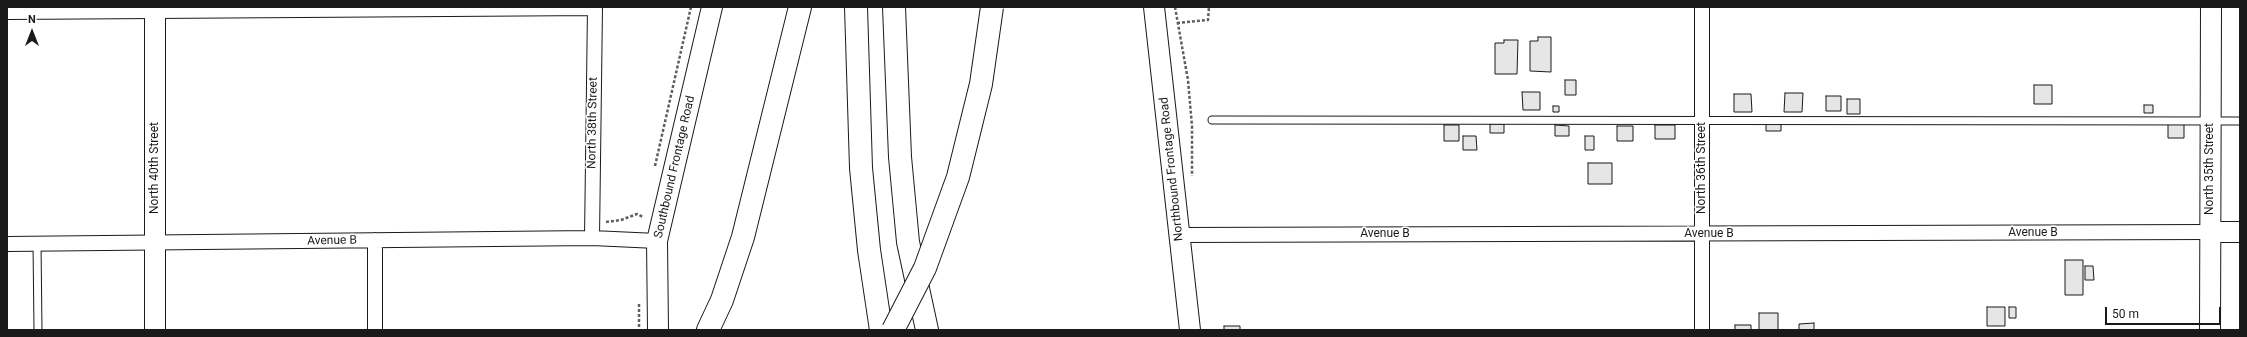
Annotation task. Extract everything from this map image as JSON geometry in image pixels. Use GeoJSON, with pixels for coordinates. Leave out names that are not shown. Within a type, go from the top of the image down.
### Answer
{"type":"FeatureCollection","features":[{"type":"Feature","properties":{"kind":"highway"},"geometry":{"type":"LineString","coordinates":[[708,330],[722,300],[743,237],[800,7]]}},
{"type":"Feature","properties":{"kind":"highway"},"geometry":{"type":"LineString","coordinates":[[856,7],[861,168],[869,250],[881,330]]}},
{"type":"Feature","properties":{"kind":"highway"},"geometry":{"type":"LineString","coordinates":[[894,7],[900,157],[908,242],[927,330]]}},
{"type":"Feature","properties":{"kind":"highway"},"geometry":{"type":"LineString","coordinates":[[893,330],[925,268],[958,177],[981,84],[992,7]]}},
{"type":"Feature","properties":{"kind":"street","name":"Southbound Frontage Road"},"geometry":{"type":"LineString","coordinates":[[658,330],[657,241],[712,7]]}},
{"type":"Feature","properties":{"kind":"street","name":"Northbound Frontage Road"},"geometry":{"type":"LineString","coordinates":[[1154,7],[1190,330]]}},
{"type":"Feature","properties":{"kind":"street","name":"North 36th Street"},"geometry":{"type":"LineString","coordinates":[[1702,7],[1702,330]]}},
{"type":"Feature","properties":{"kind":"street","name":"North 35th Street"},"geometry":{"type":"LineString","coordinates":[[2210,330],[2211,7]]}},
{"type":"Feature","properties":{"kind":"street"},"geometry":{"type":"LineString","coordinates":[[7,12],[155,9],[595,8]]}},
{"type":"Feature","properties":{"kind":"street","name":"North 38th Street"},"geometry":{"type":"LineString","coordinates":[[592,238],[595,8]]}},
{"type":"Feature","properties":{"kind":"street","name":"North 40th Street"},"geometry":{"type":"LineString","coordinates":[[155,9],[155,330]]}},
{"type":"Feature","properties":{"kind":"street","name":"Avenue B"},"geometry":{"type":"LineString","coordinates":[[1179,235],[2240,232]]}},
{"type":"Feature","properties":{"kind":"street","name":"Avenue B"},"geometry":{"type":"LineString","coordinates":[[7,244],[592,238],[657,241]]}},
{"type":"Feature","properties":{"kind":"street"},"geometry":{"type":"LineString","coordinates":[[375,240],[375,330]]}},
{"type":"Feature","properties":{"kind":"lane"},"geometry":{"type":"LineString","coordinates":[[1212,120],[2240,121]]}},
{"type":"Feature","properties":{"kind":"lane"},"geometry":{"type":"LineString","coordinates":[[37,243],[38,330]]}},
{"type":"Feature","properties":{"kind":"path"},"geometry":{"type":"LineString","coordinates":[[1174,7],[1188,80],[1192,126],[1192,178]]}},
{"type":"Feature","properties":{"kind":"path"},"geometry":{"type":"LineString","coordinates":[[1177,23],[1208,20],[1209,7]]}},
{"type":"Feature","properties":{"kind":"path"},"geometry":{"type":"LineString","coordinates":[[592,223],[621,220],[637,214],[643,217]]}},
{"type":"Feature","properties":{"kind":"building"},"geometry":{"type":"Polygon","coordinates":[[[1538,37],[1551,37],[1551,72],[1530,71],[1530,41],[1538,41],[1538,37]]]}},
{"type":"Feature","properties":{"kind":"building"},"geometry":{"type":"Polygon","coordinates":[[[1504,40],[1518,40],[1517,74],[1495,74],[1495,43],[1504,43],[1504,40]]]}},
{"type":"Feature","properties":{"kind":"building"},"geometry":{"type":"Polygon","coordinates":[[[1565,80],[1576,80],[1576,95],[1565,95],[1565,80]]]}},
{"type":"Feature","properties":{"kind":"building"},"geometry":{"type":"Polygon","coordinates":[[[2034,85],[2052,85],[2052,104],[2034,104],[2034,85]]]}},
{"type":"Feature","properties":{"kind":"building"},"geometry":{"type":"Polygon","coordinates":[[[1522,92],[1540,92],[1540,110],[1523,110],[1522,92]]]}},
{"type":"Feature","properties":{"kind":"building"},"geometry":{"type":"Polygon","coordinates":[[[1785,93],[1803,93],[1802,112],[1784,112],[1785,93]]]}},
{"type":"Feature","properties":{"kind":"building"},"geometry":{"type":"Polygon","coordinates":[[[1734,94],[1751,94],[1752,112],[1734,112],[1734,94]]]}},
{"type":"Feature","properties":{"kind":"building"},"geometry":{"type":"Polygon","coordinates":[[[1826,96],[1841,96],[1841,111],[1826,111],[1826,96]]]}},
{"type":"Feature","properties":{"kind":"building"},"geometry":{"type":"Polygon","coordinates":[[[1847,99],[1860,99],[1860,114],[1847,114],[1847,99]]]}},
{"type":"Feature","properties":{"kind":"building"},"geometry":{"type":"Polygon","coordinates":[[[2144,105],[2153,105],[2153,113],[2144,113],[2144,105]]]}},
{"type":"Feature","properties":{"kind":"building"},"geometry":{"type":"Polygon","coordinates":[[[1553,106],[1559,106],[1559,112],[1553,112],[1553,106]]]}},
{"type":"Feature","properties":{"kind":"building"},"geometry":{"type":"Polygon","coordinates":[[[1766,122],[1781,122],[1781,131],[1766,131],[1766,122]]]}},
{"type":"Feature","properties":{"kind":"building"},"geometry":{"type":"Polygon","coordinates":[[[2168,122],[2184,122],[2184,138],[2168,138],[2168,122]]]}},
{"type":"Feature","properties":{"kind":"building"},"geometry":{"type":"Polygon","coordinates":[[[1490,124],[1504,124],[1504,133],[1490,133],[1490,124]]]}},
{"type":"Feature","properties":{"kind":"building"},"geometry":{"type":"Polygon","coordinates":[[[1444,125],[1459,125],[1459,141],[1444,141],[1444,125]]]}},
{"type":"Feature","properties":{"kind":"building"},"geometry":{"type":"Polygon","coordinates":[[[1555,125],[1569,126],[1569,136],[1555,136],[1555,125]]]}},
{"type":"Feature","properties":{"kind":"building"},"geometry":{"type":"Polygon","coordinates":[[[1655,125],[1675,125],[1675,139],[1655,139],[1655,125]]]}},
{"type":"Feature","properties":{"kind":"building"},"geometry":{"type":"Polygon","coordinates":[[[1617,126],[1633,126],[1633,141],[1617,141],[1617,126]]]}},
{"type":"Feature","properties":{"kind":"building"},"geometry":{"type":"Polygon","coordinates":[[[1463,136],[1476,136],[1477,150],[1463,150],[1463,136]]]}},
{"type":"Feature","properties":{"kind":"building"},"geometry":{"type":"Polygon","coordinates":[[[1585,136],[1594,136],[1594,150],[1585,150],[1585,136]]]}},
{"type":"Feature","properties":{"kind":"building"},"geometry":{"type":"Polygon","coordinates":[[[1588,163],[1612,163],[1612,184],[1588,184],[1588,163]]]}},
{"type":"Feature","properties":{"kind":"building"},"geometry":{"type":"Polygon","coordinates":[[[2065,260],[2083,260],[2083,295],[2065,295],[2065,260]]]}},
{"type":"Feature","properties":{"kind":"building"},"geometry":{"type":"Polygon","coordinates":[[[2085,266],[2093,266],[2094,280],[2085,280],[2085,266]]]}},
{"type":"Feature","properties":{"kind":"building"},"geometry":{"type":"Polygon","coordinates":[[[1987,307],[2005,307],[2005,326],[1987,326],[1987,307]]]}},
{"type":"Feature","properties":{"kind":"building"},"geometry":{"type":"Polygon","coordinates":[[[2009,307],[2016,307],[2016,318],[2009,318],[2009,307]]]}},
{"type":"Feature","properties":{"kind":"building"},"geometry":{"type":"Polygon","coordinates":[[[1759,313],[1778,313],[1778,330],[1759,330],[1759,313]]]}},
{"type":"Feature","properties":{"kind":"building"},"geometry":{"type":"Polygon","coordinates":[[[1814,323],[1814,330],[1799,330],[1799,324],[1814,323]]]}},
{"type":"Feature","properties":{"kind":"building"},"geometry":{"type":"Polygon","coordinates":[[[1735,325],[1751,325],[1751,330],[1735,330],[1735,325]]]}},
{"type":"Feature","properties":{"kind":"building"},"geometry":{"type":"Polygon","coordinates":[[[1224,326],[1240,326],[1240,330],[1224,330],[1224,326]]]}}]}
